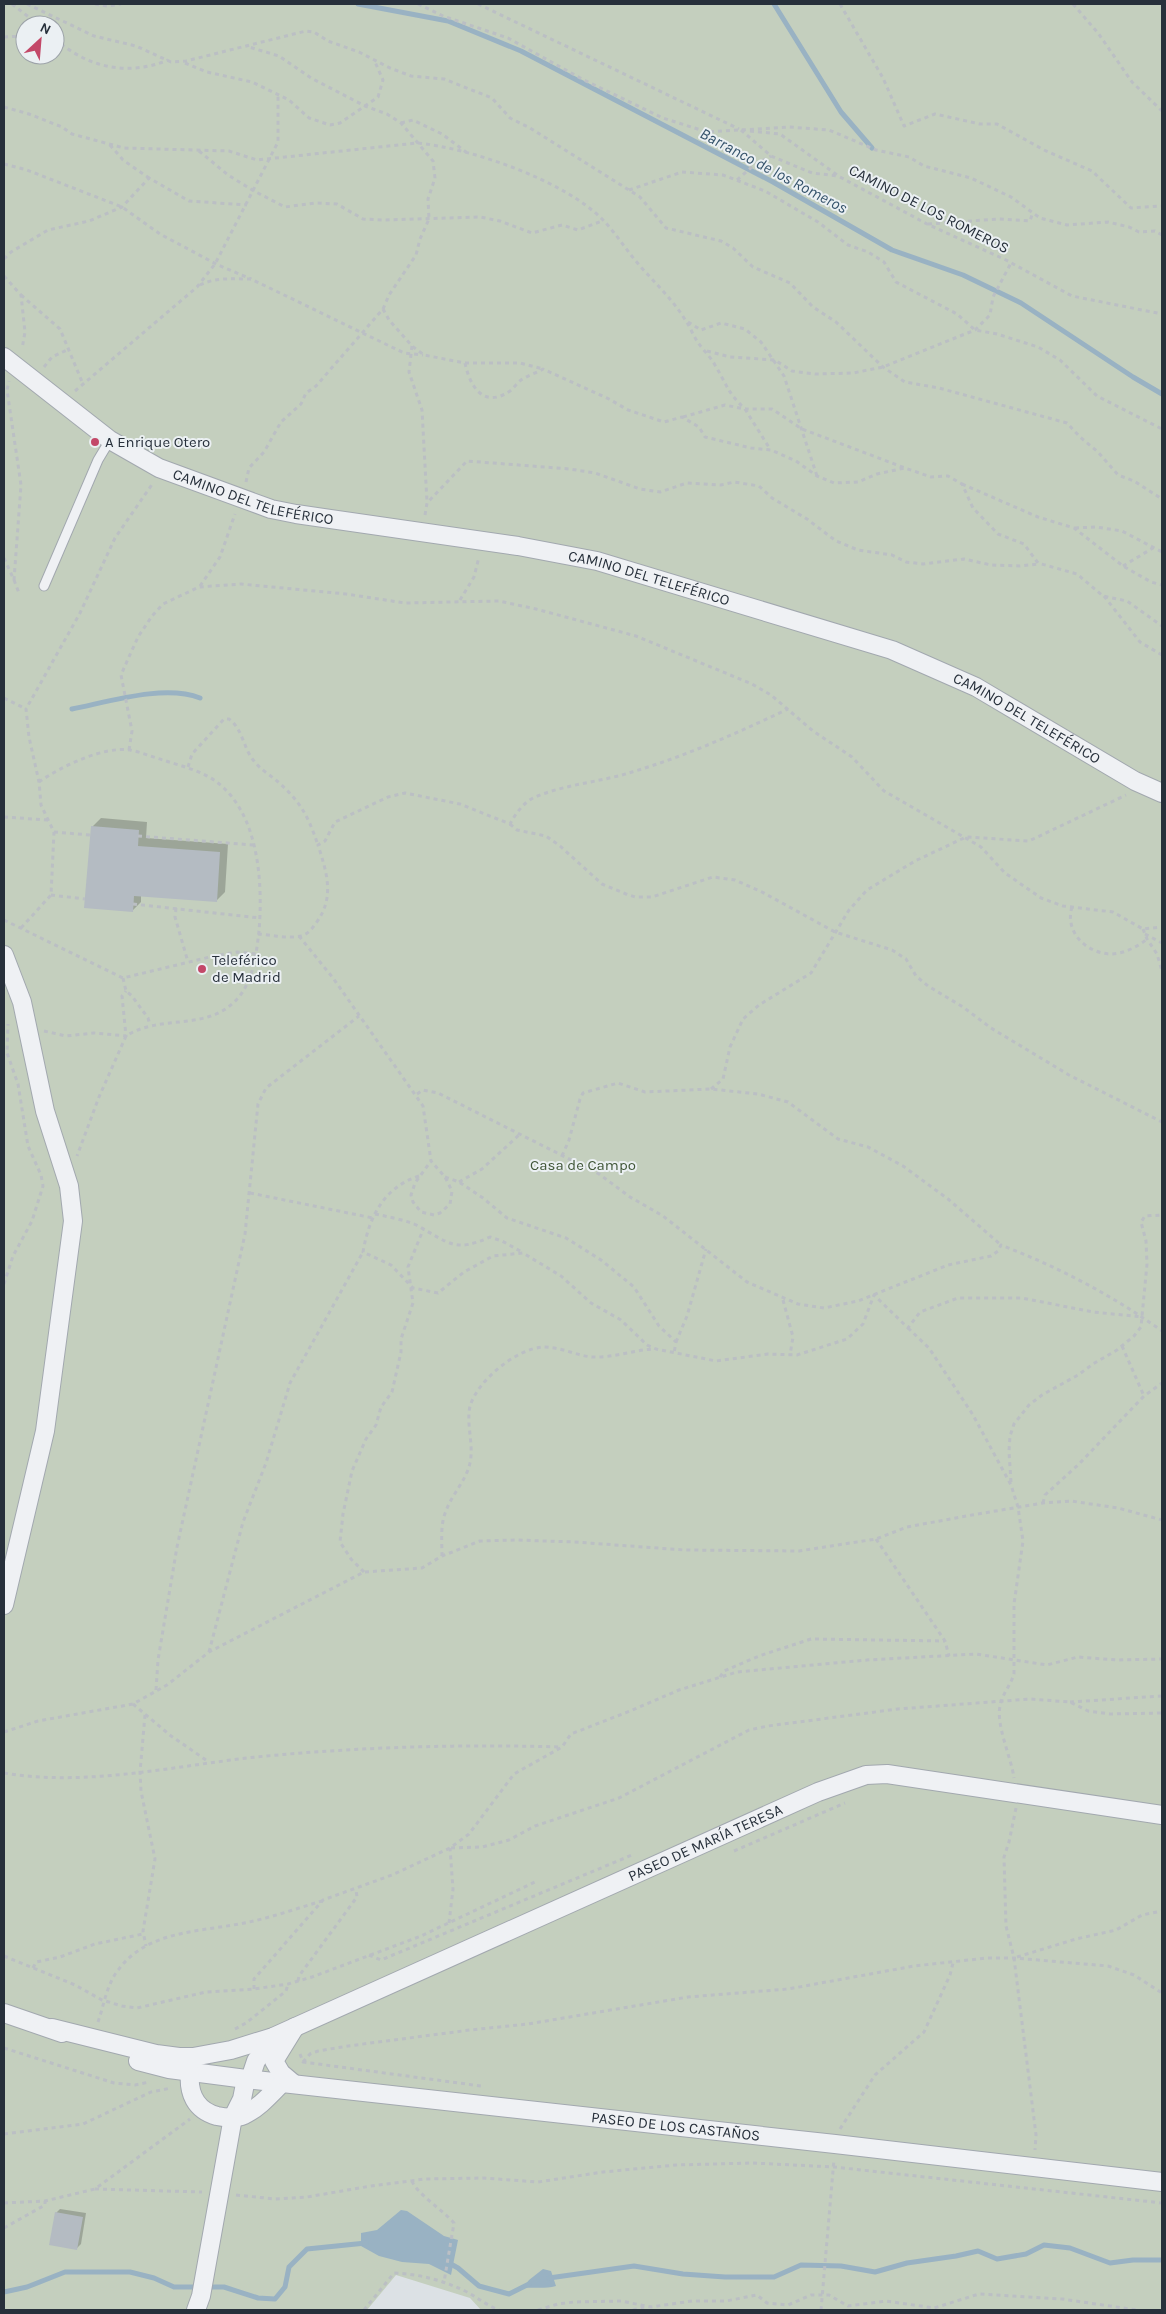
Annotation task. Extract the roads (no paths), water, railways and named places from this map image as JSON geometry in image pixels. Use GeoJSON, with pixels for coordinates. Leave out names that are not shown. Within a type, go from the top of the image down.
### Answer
{"type":"FeatureCollection","features":[{"type":"Feature","properties":{"kind":"street","name":"CAMINO DEL TELEFÉRICO"},"geometry":{"type":"LineString","coordinates":[[12,364],[110,440],[159,468],[271,509],[518,546],[597,560],[892,650],[976,687],[1135,781],[1162,793]]}},
{"type":"Feature","properties":{"kind":"street"},"geometry":{"type":"LineString","coordinates":[[4,955],[22,1002],[45,1111],[72,1197],[73,1220],[44,1430],[4,1605]]}},
{"type":"Feature","properties":{"kind":"street","name":"PASEO DE MARÍA TERESA"},"geometry":{"type":"LineString","coordinates":[[191,2071],[221,2052],[273,2037],[818,1792],[866,1775],[887,1774],[1162,1815]]}},
{"type":"Feature","properties":{"kind":"street"},"geometry":{"type":"LineString","coordinates":[[4,2013],[52,2028],[156,2054],[191,2071]]}},
{"type":"Feature","properties":{"kind":"street"},"geometry":{"type":"LineString","coordinates":[[191,2071],[192,2097],[203,2110],[223,2117],[233,2118],[242,2116],[291,2084],[281,2073],[274,2061],[296,2027]]}},
{"type":"Feature","properties":{"kind":"street"},"geometry":{"type":"LineString","coordinates":[[52,2028],[88,2045],[169,2069],[191,2071]]}},
{"type":"Feature","properties":{"kind":"street"},"geometry":{"type":"LineString","coordinates":[[199,2303],[233,2118],[256,2061],[273,2037]]}},
{"type":"Feature","properties":{"kind":"street","name":"PASEO DE LOS CASTAÑOS"},"geometry":{"type":"LineString","coordinates":[[191,2071],[291,2084],[1162,2182]]}},
{"type":"Feature","properties":{"kind":"lane"},"geometry":{"type":"LineString","coordinates":[[44,586],[98,460],[110,440]]}},
{"type":"Feature","properties":{"kind":"water"},"geometry":{"type":"Polygon","coordinates":[[[401,2210],[407,2211],[444,2236],[458,2240],[451,2275],[429,2264],[402,2262],[379,2256],[361,2246],[361,2233],[377,2230],[401,2210]]]}},
{"type":"Feature","properties":{"kind":"water"},"geometry":{"type":"Polygon","coordinates":[[[543,2269],[551,2271],[556,2286],[523,2288],[529,2280],[543,2269]]]}},
{"type":"Feature","properties":{"kind":"waterway","name":"Barranco de los Romeros"},"geometry":{"type":"LineString","coordinates":[[358,4],[448,21],[521,51],[773,182],[892,250],[963,275],[1021,303],[1162,394]]}},
{"type":"Feature","properties":{"kind":"waterway"},"geometry":{"type":"LineString","coordinates":[[774,4],[841,112],[872,148]]}},
{"type":"Feature","properties":{"kind":"waterway"},"geometry":{"type":"LineString","coordinates":[[72,709],[153,693],[186,694],[200,698]]}},
{"type":"Feature","properties":{"kind":"waterway"},"geometry":{"type":"LineString","coordinates":[[4,2292],[27,2287],[65,2272],[130,2272],[154,2278],[174,2287],[224,2287],[258,2298],[275,2299],[285,2287],[289,2267],[307,2249],[366,2243]]}},
{"type":"Feature","properties":{"kind":"waterway"},"geometry":{"type":"LineString","coordinates":[[549,2278],[634,2266],[683,2274],[725,2277],[774,2277],[801,2265],[841,2266],[875,2272],[907,2263],[978,2251],[997,2259],[1026,2254],[1044,2245],[1070,2248],[1110,2263],[1133,2260],[1162,2260]]}},
{"type":"Feature","properties":{"kind":"waterway"},"geometry":{"type":"LineString","coordinates":[[449,2263],[458,2268],[479,2286],[509,2294],[529,2284]]}},
{"type":"Feature","properties":{"kind":"place","name":"A Enrique Otero"},"geometry":{"type":"Point","coordinates":[95,442]}},
{"type":"Feature","properties":{"kind":"place","name":"Teleférico de Madrid"},"geometry":{"type":"Point","coordinates":[202,969]}},
{"type":"Feature","properties":{"kind":"park label","name":"Casa de Campo"},"geometry":{"type":"Point","coordinates":[583,1165]}}]}
